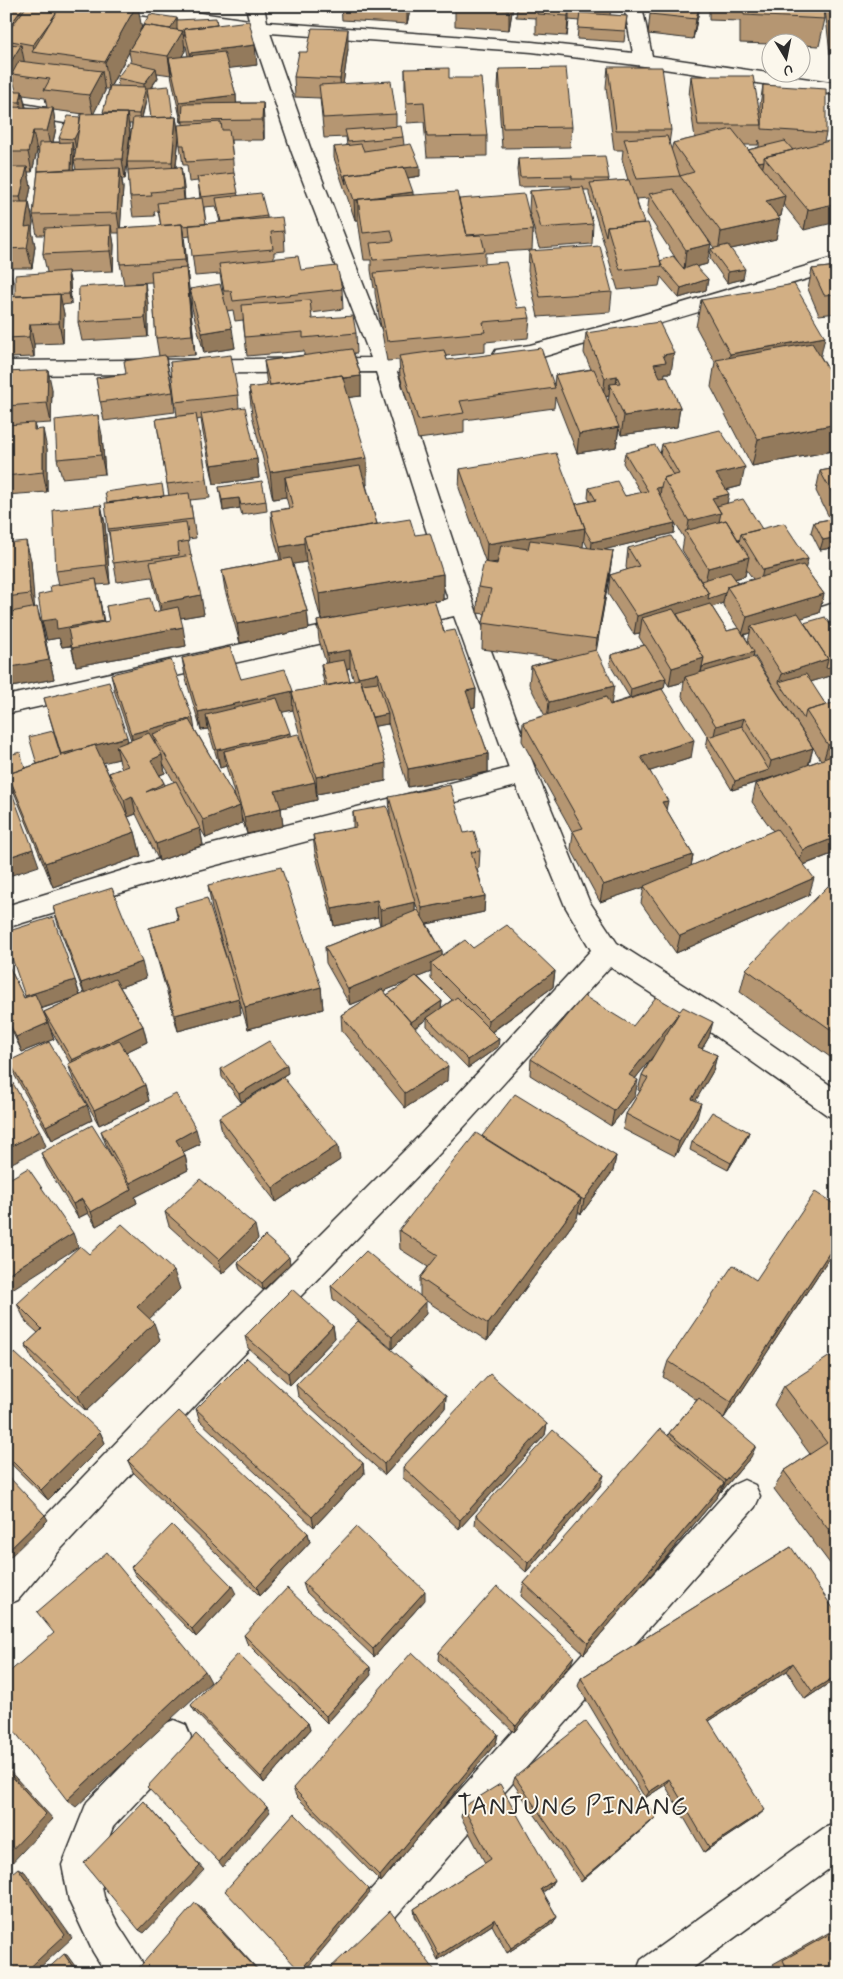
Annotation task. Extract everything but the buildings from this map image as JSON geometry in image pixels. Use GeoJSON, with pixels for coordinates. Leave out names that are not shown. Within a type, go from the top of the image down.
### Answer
{"type":"FeatureCollection","features":[{"type":"Feature","properties":{"kind":"street"},"geometry":{"type":"LineString","coordinates":[[112,6],[257,17],[532,47],[644,60],[837,89]]}},
{"type":"Feature","properties":{"kind":"street"},"geometry":{"type":"LineString","coordinates":[[633,6],[644,60]]}},
{"type":"Feature","properties":{"kind":"street"},"geometry":{"type":"LineString","coordinates":[[257,17],[302,152],[385,367],[462,605],[524,774],[578,906],[607,951],[706,1014],[837,1106]]}},
{"type":"Feature","properties":{"kind":"street"},"geometry":{"type":"LineString","coordinates":[[6,107],[147,131]]}},
{"type":"Feature","properties":{"kind":"street"},"geometry":{"type":"LineString","coordinates":[[485,357],[530,352],[621,328],[837,263]]}},
{"type":"Feature","properties":{"kind":"street"},"geometry":{"type":"LineString","coordinates":[[6,368],[385,367],[422,364]]}},
{"type":"Feature","properties":{"kind":"street"},"geometry":{"type":"LineString","coordinates":[[6,705],[462,605]]}},
{"type":"Feature","properties":{"kind":"street"},"geometry":{"type":"LineString","coordinates":[[767,635],[837,611]]}},
{"type":"Feature","properties":{"kind":"street"},"geometry":{"type":"LineString","coordinates":[[6,917],[186,862],[524,774]]}},
{"type":"Feature","properties":{"kind":"street"},"geometry":{"type":"LineString","coordinates":[[6,1588],[48,1538],[199,1379],[431,1143],[607,951]]}},
{"type":"Feature","properties":{"kind":"street"},"geometry":{"type":"LineString","coordinates":[[321,1973],[744,1496]]}},
{"type":"Feature","properties":{"kind":"street"},"geometry":{"type":"LineString","coordinates":[[128,1973],[106,1939],[87,1901],[80,1865],[100,1815],[174,1737]]}},
{"type":"Feature","properties":{"kind":"street"},"geometry":{"type":"LineString","coordinates":[[654,1973],[837,1841]]}},
{"type":"Feature","properties":{"kind":"district","name":"TANJUNG PINANG"},"geometry":{"type":"Point","coordinates":[573,1805]}}]}
